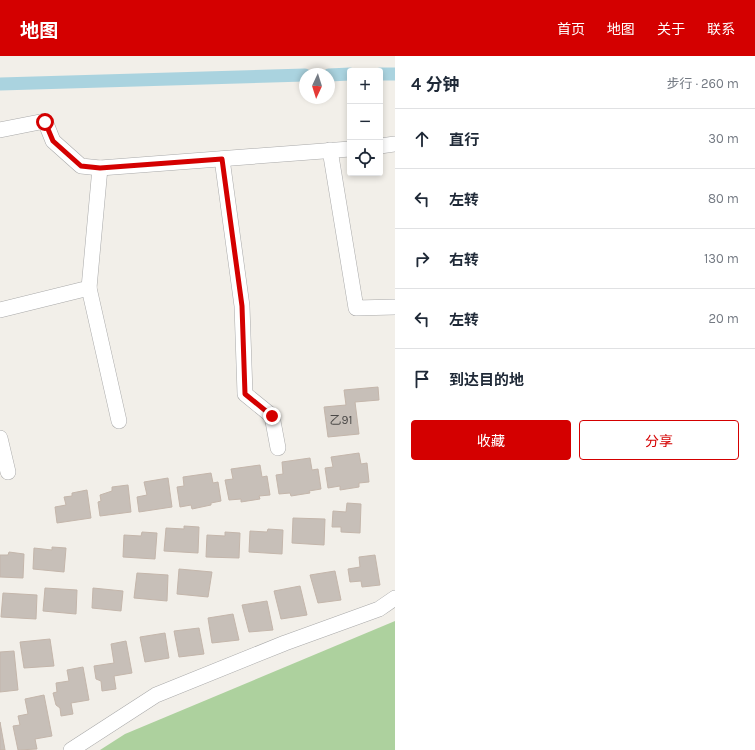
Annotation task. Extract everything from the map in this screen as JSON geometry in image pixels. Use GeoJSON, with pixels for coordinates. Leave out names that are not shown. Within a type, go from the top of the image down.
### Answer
{"type":"FeatureCollection","features":[{"type":"Feature","properties":{"kind":"street"},"geometry":{"type":"LineString","coordinates":[[0,130],[45,122],[53,141],[81,166],[100,168],[347,149]]}},
{"type":"Feature","properties":{"kind":"street"},"geometry":{"type":"LineString","coordinates":[[383,146],[395,144]]}},
{"type":"Feature","properties":{"kind":"street"},"geometry":{"type":"LineString","coordinates":[[330,150],[356,308],[395,308]]}},
{"type":"Feature","properties":{"kind":"street"},"geometry":{"type":"LineString","coordinates":[[222,159],[242,306],[245,394],[272,416],[278,448]]}},
{"type":"Feature","properties":{"kind":"street"},"geometry":{"type":"LineString","coordinates":[[100,168],[89,288],[119,420]]}},
{"type":"Feature","properties":{"kind":"street"},"geometry":{"type":"LineString","coordinates":[[0,310],[89,288]]}},
{"type":"Feature","properties":{"kind":"street"},"geometry":{"type":"LineString","coordinates":[[0,438],[8,472]]}},
{"type":"Feature","properties":{"kind":"street"},"geometry":{"type":"LineString","coordinates":[[71,750],[156,695],[285,643],[379,609],[395,598]]}},
{"type":"Feature","properties":{"kind":"green space"},"geometry":{"type":"Polygon","coordinates":[[[395,621],[395,750],[100,750],[125,734],[395,621]]]}},
{"type":"Feature","properties":{"kind":"building"},"geometry":{"type":"Polygon","coordinates":[[[378,387],[379,400],[355,402],[359,434],[328,437],[324,407],[346,405],[344,390],[378,387]]]}},
{"type":"Feature","properties":{"kind":"building"},"geometry":{"type":"Polygon","coordinates":[[[359,453],[361,464],[367,463],[369,482],[359,483],[359,487],[340,490],[340,486],[328,488],[325,468],[333,467],[331,457],[359,453]]]}},
{"type":"Feature","properties":{"kind":"building"},"geometry":{"type":"Polygon","coordinates":[[[310,458],[312,470],[318,469],[321,489],[309,491],[310,493],[291,496],[290,493],[279,494],[276,475],[283,474],[282,462],[310,458]]]}},
{"type":"Feature","properties":{"kind":"building"},"geometry":{"type":"Polygon","coordinates":[[[260,465],[262,477],[267,476],[270,495],[259,496],[260,499],[241,502],[241,499],[229,500],[225,480],[233,479],[231,469],[260,465]]]}},
{"type":"Feature","properties":{"kind":"building"},"geometry":{"type":"Polygon","coordinates":[[[211,473],[213,483],[218,482],[221,501],[192,509],[191,505],[180,507],[177,487],[184,486],[183,477],[211,473]]]}},
{"type":"Feature","properties":{"kind":"building"},"geometry":{"type":"Polygon","coordinates":[[[168,478],[172,507],[139,512],[137,497],[147,495],[144,482],[168,478]]]}},
{"type":"Feature","properties":{"kind":"building"},"geometry":{"type":"Polygon","coordinates":[[[128,485],[131,512],[100,516],[98,502],[101,501],[100,495],[112,491],[112,487],[128,485]]]}},
{"type":"Feature","properties":{"kind":"building"},"geometry":{"type":"Polygon","coordinates":[[[87,490],[91,518],[57,523],[55,507],[66,505],[64,497],[72,496],[72,493],[87,490]]]}},
{"type":"Feature","properties":{"kind":"building"},"geometry":{"type":"Polygon","coordinates":[[[347,503],[361,504],[360,533],[341,532],[341,527],[332,527],[333,511],[346,512],[347,503]]]}},
{"type":"Feature","properties":{"kind":"building"},"geometry":{"type":"Polygon","coordinates":[[[293,518],[325,519],[324,545],[292,543],[293,518]]]}},
{"type":"Feature","properties":{"kind":"building"},"geometry":{"type":"Polygon","coordinates":[[[184,526],[199,527],[198,553],[164,551],[166,528],[184,529],[184,526]]]}},
{"type":"Feature","properties":{"kind":"building"},"geometry":{"type":"Polygon","coordinates":[[[268,529],[283,530],[282,554],[249,552],[250,531],[267,532],[268,529]]]}},
{"type":"Feature","properties":{"kind":"building"},"geometry":{"type":"Polygon","coordinates":[[[142,532],[157,533],[155,559],[123,557],[124,535],[141,536],[142,532]]]}},
{"type":"Feature","properties":{"kind":"building"},"geometry":{"type":"Polygon","coordinates":[[[225,532],[240,533],[239,558],[206,557],[207,535],[225,536],[225,532]]]}},
{"type":"Feature","properties":{"kind":"building"},"geometry":{"type":"Polygon","coordinates":[[[52,547],[66,548],[64,572],[33,569],[34,548],[52,550],[52,547]]]}},
{"type":"Feature","properties":{"kind":"building"},"geometry":{"type":"Polygon","coordinates":[[[9,552],[24,554],[23,578],[0,577],[0,555],[8,555],[9,552]]]}},
{"type":"Feature","properties":{"kind":"building"},"geometry":{"type":"Polygon","coordinates":[[[375,555],[380,585],[362,587],[361,581],[350,582],[348,569],[360,567],[359,557],[375,555]]]}},
{"type":"Feature","properties":{"kind":"building"},"geometry":{"type":"Polygon","coordinates":[[[179,569],[212,572],[208,597],[177,594],[179,569]]]}},
{"type":"Feature","properties":{"kind":"building"},"geometry":{"type":"Polygon","coordinates":[[[335,571],[341,600],[318,603],[310,575],[335,571]]]}},
{"type":"Feature","properties":{"kind":"building"},"geometry":{"type":"Polygon","coordinates":[[[137,573],[168,575],[167,601],[134,598],[137,573]]]}},
{"type":"Feature","properties":{"kind":"building"},"geometry":{"type":"Polygon","coordinates":[[[300,586],[307,615],[281,619],[274,591],[300,586]]]}},
{"type":"Feature","properties":{"kind":"building"},"geometry":{"type":"Polygon","coordinates":[[[45,588],[77,590],[76,614],[43,611],[45,588]]]}},
{"type":"Feature","properties":{"kind":"building"},"geometry":{"type":"Polygon","coordinates":[[[93,588],[123,591],[121,611],[92,608],[93,588]]]}},
{"type":"Feature","properties":{"kind":"building"},"geometry":{"type":"Polygon","coordinates":[[[3,593],[37,595],[36,619],[1,617],[3,593]]]}},
{"type":"Feature","properties":{"kind":"building"},"geometry":{"type":"Polygon","coordinates":[[[267,601],[273,630],[249,632],[242,605],[267,601]]]}},
{"type":"Feature","properties":{"kind":"building"},"geometry":{"type":"Polygon","coordinates":[[[233,614],[239,640],[212,643],[208,618],[233,614]]]}},
{"type":"Feature","properties":{"kind":"building"},"geometry":{"type":"Polygon","coordinates":[[[199,628],[204,654],[179,657],[174,631],[199,628]]]}},
{"type":"Feature","properties":{"kind":"building"},"geometry":{"type":"Polygon","coordinates":[[[165,633],[169,658],[145,662],[140,637],[165,633]]]}},
{"type":"Feature","properties":{"kind":"building"},"geometry":{"type":"Polygon","coordinates":[[[50,639],[54,666],[24,668],[20,642],[50,639]]]}},
{"type":"Feature","properties":{"kind":"building"},"geometry":{"type":"Polygon","coordinates":[[[126,641],[132,673],[114,676],[116,689],[102,691],[101,681],[96,679],[94,666],[114,663],[111,644],[126,641]]]}},
{"type":"Feature","properties":{"kind":"building"},"geometry":{"type":"Polygon","coordinates":[[[14,651],[18,690],[0,692],[0,652],[14,651]]]}},
{"type":"Feature","properties":{"kind":"building"},"geometry":{"type":"Polygon","coordinates":[[[83,667],[89,700],[71,703],[73,714],[61,716],[60,708],[56,705],[53,693],[57,692],[56,683],[69,681],[67,670],[83,667]]]}},
{"type":"Feature","properties":{"kind":"building"},"geometry":{"type":"Polygon","coordinates":[[[44,695],[52,736],[35,739],[37,749],[18,750],[13,726],[20,725],[18,716],[28,714],[25,699],[44,695]]]}},
{"type":"Feature","properties":{"kind":"building"},"geometry":{"type":"Polygon","coordinates":[[[0,722],[5,750],[0,750],[0,722]]]}},
{"type":"Feature","properties":{"kind":"waterway"},"geometry":{"type":"LineString","coordinates":[[335,75],[347,74]]}},
{"type":"Feature","properties":{"kind":"waterway"},"geometry":{"type":"LineString","coordinates":[[383,74],[395,74]]}},
{"type":"Feature","properties":{"kind":"waterway"},"geometry":{"type":"LineString","coordinates":[[0,84],[299,75]]}},
{"type":"Feature","properties":{"kind":"route"},"geometry":{"type":"LineString","coordinates":[[45,122],[53,141],[81,166],[100,168],[222,159],[242,306],[245,394],[272,416]]}}]}
